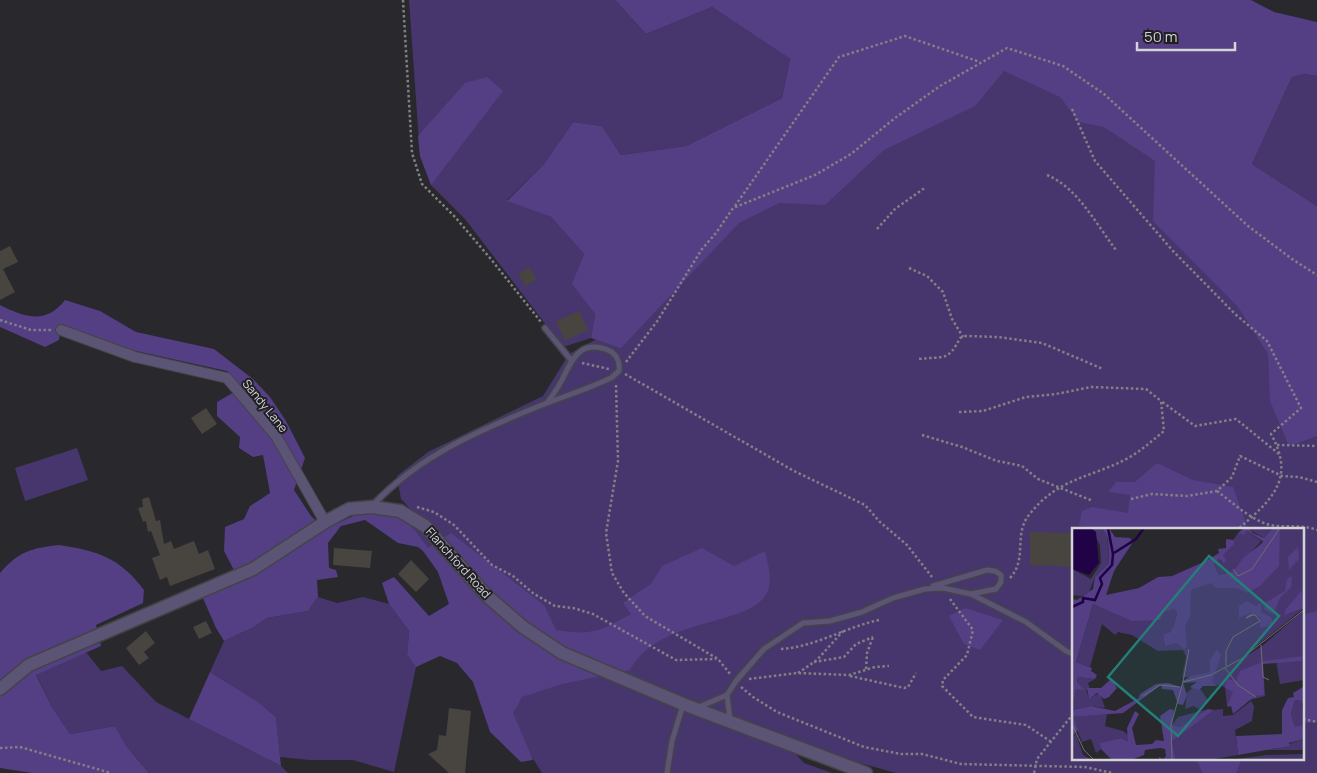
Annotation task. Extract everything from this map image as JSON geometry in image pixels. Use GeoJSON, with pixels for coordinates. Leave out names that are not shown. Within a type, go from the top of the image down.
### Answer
{"type":"FeatureCollection","features":[{"type":"Feature","properties":{"kind":"street","name":"Sandy Lane"},"geometry":{"type":"LineString","coordinates":[[61,330],[135,357],[227,378],[276,436],[325,522]]}},
{"type":"Feature","properties":{"kind":"street","name":"Flanchford Road"},"geometry":{"type":"LineString","coordinates":[[0,689],[29,665],[253,569],[348,509],[372,507],[400,511],[425,526],[486,596],[522,627],[562,653],[683,704],[827,760],[866,773]]}},
{"type":"Feature","properties":{"kind":"lane"},"geometry":{"type":"LineString","coordinates":[[545,328],[570,360]]}},
{"type":"Feature","properties":{"kind":"lane"},"geometry":{"type":"LineString","coordinates":[[372,507],[392,485],[428,458],[491,426],[605,381],[617,373],[620,365],[614,354],[596,347],[584,349],[570,360],[561,382],[547,403]]}},
{"type":"Feature","properties":{"kind":"lane"},"geometry":{"type":"LineString","coordinates":[[696,708],[727,695],[736,680],[765,649],[803,623],[830,621],[862,612],[893,598],[941,587],[991,570],[1001,575],[1002,582],[996,588],[971,594]]}},
{"type":"Feature","properties":{"kind":"lane"},"geometry":{"type":"LineString","coordinates":[[941,587],[971,594],[1026,622],[1066,652],[1072,654]]}},
{"type":"Feature","properties":{"kind":"lane"},"geometry":{"type":"LineString","coordinates":[[727,695],[730,721]]}},
{"type":"Feature","properties":{"kind":"lane"},"geometry":{"type":"LineString","coordinates":[[667,773],[672,741],[683,704]]}},
{"type":"Feature","properties":{"kind":"path"},"geometry":{"type":"LineString","coordinates":[[403,0],[412,153],[422,184],[490,258],[545,328]]}},
{"type":"Feature","properties":{"kind":"path"},"geometry":{"type":"LineString","coordinates":[[980,62],[905,36],[839,57],[716,234],[702,249],[658,320],[617,373],[618,461],[606,532],[612,574],[624,593],[645,616],[718,659],[752,697],[777,712],[864,747],[901,754],[922,754],[961,764],[1085,767],[1112,773]]}},
{"type":"Feature","properties":{"kind":"path"},"geometry":{"type":"LineString","coordinates":[[734,208],[815,175],[851,154],[895,118],[980,62],[1007,48],[1063,66],[1104,94],[1248,226],[1317,275]]}},
{"type":"Feature","properties":{"kind":"path"},"geometry":{"type":"LineString","coordinates":[[1072,108],[1095,161],[1173,251],[1228,307],[1267,341],[1301,408],[1271,434],[1280,455],[1282,476],[1274,493],[1239,528]]}},
{"type":"Feature","properties":{"kind":"path"},"geometry":{"type":"LineString","coordinates":[[1047,175],[1059,180],[1070,190],[1116,250]]}},
{"type":"Feature","properties":{"kind":"path"},"geometry":{"type":"LineString","coordinates":[[877,229],[895,210],[926,187]]}},
{"type":"Feature","properties":{"kind":"path"},"geometry":{"type":"LineString","coordinates":[[909,268],[927,276],[943,292],[948,310],[963,337]]}},
{"type":"Feature","properties":{"kind":"path"},"geometry":{"type":"LineString","coordinates":[[0,320],[31,330],[61,330]]}},
{"type":"Feature","properties":{"kind":"path"},"geometry":{"type":"LineString","coordinates":[[919,359],[949,356],[963,337]]}},
{"type":"Feature","properties":{"kind":"path"},"geometry":{"type":"LineString","coordinates":[[963,337],[998,337],[1042,343],[1103,369]]}},
{"type":"Feature","properties":{"kind":"path"},"geometry":{"type":"LineString","coordinates":[[570,360],[617,373],[794,471],[864,505],[880,522],[907,545],[973,630],[967,655],[943,680],[942,686],[973,717],[1026,725],[1050,741]]}},
{"type":"Feature","properties":{"kind":"path"},"geometry":{"type":"LineString","coordinates":[[959,412],[983,412],[1026,397],[1092,387],[1146,389],[1195,426],[1236,419],[1280,455]]}},
{"type":"Feature","properties":{"kind":"path"},"geometry":{"type":"LineString","coordinates":[[996,588],[1007,582],[1018,570],[1021,527],[1028,515],[1048,493],[1130,457],[1164,432],[1161,401]]}},
{"type":"Feature","properties":{"kind":"path"},"geometry":{"type":"LineString","coordinates":[[922,435],[962,447],[997,461],[1022,466],[1038,478],[1093,501]]}},
{"type":"Feature","properties":{"kind":"path"},"geometry":{"type":"LineString","coordinates":[[1277,445],[1317,446]]}},
{"type":"Feature","properties":{"kind":"path"},"geometry":{"type":"LineString","coordinates":[[1131,498],[1152,494],[1187,496],[1217,491],[1232,477],[1240,456],[1282,476],[1299,477],[1317,482]]}},
{"type":"Feature","properties":{"kind":"path"},"geometry":{"type":"LineString","coordinates":[[1217,491],[1252,517],[1270,524],[1307,526],[1317,530]]}},
{"type":"Feature","properties":{"kind":"path"},"geometry":{"type":"LineString","coordinates":[[400,511],[419,506],[434,512],[454,525],[492,565],[513,576],[534,594],[555,606],[573,608],[593,614],[676,660],[718,659]]}},
{"type":"Feature","properties":{"kind":"path"},"geometry":{"type":"LineString","coordinates":[[765,649],[806,645],[845,630],[879,620]]}},
{"type":"Feature","properties":{"kind":"path"},"geometry":{"type":"LineString","coordinates":[[797,673],[814,662],[845,630]]}},
{"type":"Feature","properties":{"kind":"path"},"geometry":{"type":"LineString","coordinates":[[814,662],[844,657],[856,644],[873,637],[867,653],[866,669]]}},
{"type":"Feature","properties":{"kind":"path"},"geometry":{"type":"LineString","coordinates":[[849,675],[866,669],[889,666]]}},
{"type":"Feature","properties":{"kind":"path"},"geometry":{"type":"LineString","coordinates":[[736,680],[797,673],[849,675],[904,688],[908,687],[916,673]]}},
{"type":"Feature","properties":{"kind":"path"},"geometry":{"type":"LineString","coordinates":[[1034,773],[1034,766],[1050,741],[1072,715]]}},
{"type":"Feature","properties":{"kind":"path"},"geometry":{"type":"LineString","coordinates":[[1304,719],[1317,722]]}},
{"type":"Feature","properties":{"kind":"path"},"geometry":{"type":"LineString","coordinates":[[0,748],[20,747],[111,773]]}},
{"type":"Feature","properties":{"kind":"shaded area"},"geometry":{"type":"Polygon","coordinates":[[[409,0],[615,0],[646,34],[712,7],[790,59],[782,98],[686,146],[621,155],[602,126],[573,122],[544,164],[507,200],[551,217],[584,254],[573,284],[595,314],[591,338],[563,347],[465,219],[431,185],[420,156],[409,0]]]}},
{"type":"Feature","properties":{"kind":"shaded area"},"geometry":{"type":"Polygon","coordinates":[[[615,0],[1251,0],[1274,12],[1317,22],[1317,76],[1304,74],[1292,77],[1252,164],[1317,206],[1317,436],[1289,446],[1270,401],[1268,354],[1238,307],[1153,221],[1155,161],[1104,127],[1079,122],[1060,97],[1004,71],[975,106],[884,150],[825,205],[779,203],[739,223],[621,348],[591,338],[595,314],[572,284],[584,254],[551,217],[507,201],[544,164],[573,122],[602,126],[621,155],[686,146],[782,98],[790,59],[712,7],[646,34],[615,0]]]}},
{"type":"Feature","properties":{"kind":"shaded area"},"geometry":{"type":"Polygon","coordinates":[[[868,0],[1317,224],[1317,773],[896,773],[853,761],[779,736],[804,763],[832,773],[542,773],[520,738],[478,614],[395,517],[440,540],[401,499],[397,476],[428,452],[543,396],[569,354],[595,340],[868,0]]]}},
{"type":"Feature","properties":{"kind":"shaded area"},"geometry":{"type":"Polygon","coordinates":[[[1304,74],[1317,76],[1317,206],[1252,164],[1292,77],[1304,74]]]}},
{"type":"Feature","properties":{"kind":"shaded area"},"geometry":{"type":"Polygon","coordinates":[[[487,77],[503,91],[431,185],[420,156],[418,136],[465,83],[487,77]]]}},
{"type":"Feature","properties":{"kind":"shaded area"},"geometry":{"type":"Polygon","coordinates":[[[65,300],[100,311],[136,332],[214,349],[253,379],[270,397],[286,421],[305,458],[294,490],[311,516],[325,529],[364,511],[398,514],[410,524],[428,548],[451,533],[544,605],[556,630],[568,632],[595,631],[631,614],[623,603],[652,583],[662,566],[702,548],[734,566],[765,551],[770,577],[767,593],[757,604],[742,612],[682,631],[662,640],[644,652],[630,670],[562,684],[522,697],[513,713],[533,760],[521,762],[490,732],[473,682],[457,663],[440,656],[416,667],[407,655],[409,631],[389,604],[382,583],[394,577],[429,616],[449,604],[438,572],[423,551],[418,547],[398,543],[365,520],[341,526],[328,543],[329,568],[336,570],[338,577],[317,580],[318,597],[308,611],[267,618],[254,627],[224,641],[202,596],[237,576],[224,551],[225,527],[244,519],[250,506],[270,493],[263,455],[253,457],[239,448],[240,437],[217,416],[217,402],[241,388],[227,371],[127,349],[61,324],[59,340],[45,347],[0,327],[0,305],[18,313],[42,316],[58,308],[65,300]]]}},
{"type":"Feature","properties":{"kind":"shaded area"},"geometry":{"type":"Polygon","coordinates":[[[77,448],[88,480],[25,501],[15,468],[77,448]]]}},
{"type":"Feature","properties":{"kind":"shaded area"},"geometry":{"type":"Polygon","coordinates":[[[1157,463],[1193,480],[1233,487],[1248,528],[1096,528],[1079,526],[1082,511],[1092,507],[1128,513],[1130,495],[1108,492],[1116,482],[1135,482],[1157,463]]]}},
{"type":"Feature","properties":{"kind":"shaded area"},"geometry":{"type":"Polygon","coordinates":[[[59,545],[96,553],[116,563],[126,570],[144,590],[143,603],[96,625],[101,646],[36,675],[52,707],[70,734],[115,726],[127,747],[149,773],[32,773],[0,768],[0,573],[13,560],[26,552],[59,545]]]}},
{"type":"Feature","properties":{"kind":"shaded area"},"geometry":{"type":"Polygon","coordinates":[[[318,597],[337,603],[363,597],[389,604],[409,631],[407,655],[416,667],[394,772],[353,760],[310,760],[280,757],[276,717],[257,701],[210,672],[224,641],[254,627],[267,618],[308,611],[318,597]]]}},
{"type":"Feature","properties":{"kind":"shaded area"},"geometry":{"type":"Polygon","coordinates":[[[965,608],[1003,620],[980,650],[964,644],[949,616],[965,608]]]}},
{"type":"Feature","properties":{"kind":"shaded area"},"geometry":{"type":"Polygon","coordinates":[[[1317,611],[1317,722],[1304,723],[1304,615],[1317,611]]]}},
{"type":"Feature","properties":{"kind":"shaded area"},"geometry":{"type":"Polygon","coordinates":[[[86,652],[101,671],[122,666],[156,702],[281,766],[288,773],[149,773],[127,747],[115,726],[70,734],[52,707],[36,674],[86,652]]]}},
{"type":"Feature","properties":{"kind":"shaded area"},"geometry":{"type":"Polygon","coordinates":[[[210,672],[257,701],[276,717],[281,766],[189,719],[210,672]]]}},
{"type":"Feature","properties":{"kind":"shaded area"},"geometry":{"type":"Polygon","coordinates":[[[1196,760],[1242,760],[1236,773],[1203,773],[1196,760]]]}},
{"type":"Feature","properties":{"kind":"building"},"geometry":{"type":"Polygon","coordinates":[[[10,246],[18,262],[3,269],[15,292],[0,300],[0,251],[10,246]]]}},
{"type":"Feature","properties":{"kind":"building"},"geometry":{"type":"Polygon","coordinates":[[[529,267],[537,279],[526,286],[518,274],[529,267]]]}},
{"type":"Feature","properties":{"kind":"building"},"geometry":{"type":"Polygon","coordinates":[[[579,311],[588,330],[565,341],[556,321],[579,311]]]}},
{"type":"Feature","properties":{"kind":"building"},"geometry":{"type":"Polygon","coordinates":[[[206,408],[217,424],[202,434],[191,418],[206,408]]]}},
{"type":"Feature","properties":{"kind":"building"},"geometry":{"type":"Polygon","coordinates":[[[149,497],[156,521],[160,520],[164,544],[171,541],[174,549],[194,541],[199,554],[208,550],[215,569],[170,586],[167,577],[160,580],[152,558],[160,555],[151,531],[148,532],[146,521],[143,522],[138,508],[143,507],[142,499],[149,497]]]}},
{"type":"Feature","properties":{"kind":"building"},"geometry":{"type":"Polygon","coordinates":[[[1030,532],[1072,533],[1072,567],[1030,565],[1030,532]]]}},
{"type":"Feature","properties":{"kind":"building"},"geometry":{"type":"Polygon","coordinates":[[[334,548],[372,551],[370,568],[333,565],[334,548]]]}},
{"type":"Feature","properties":{"kind":"building"},"geometry":{"type":"Polygon","coordinates":[[[411,560],[429,579],[416,592],[398,574],[411,560]]]}},
{"type":"Feature","properties":{"kind":"building"},"geometry":{"type":"Polygon","coordinates":[[[206,621],[212,633],[199,639],[193,627],[206,621]]]}},
{"type":"Feature","properties":{"kind":"building"},"geometry":{"type":"Polygon","coordinates":[[[146,631],[155,643],[144,652],[149,658],[139,665],[126,648],[146,631]]]}},
{"type":"Feature","properties":{"kind":"building"},"geometry":{"type":"Polygon","coordinates":[[[449,708],[471,711],[465,773],[449,773],[428,754],[437,750],[439,735],[446,736],[449,708]]]}}]}
